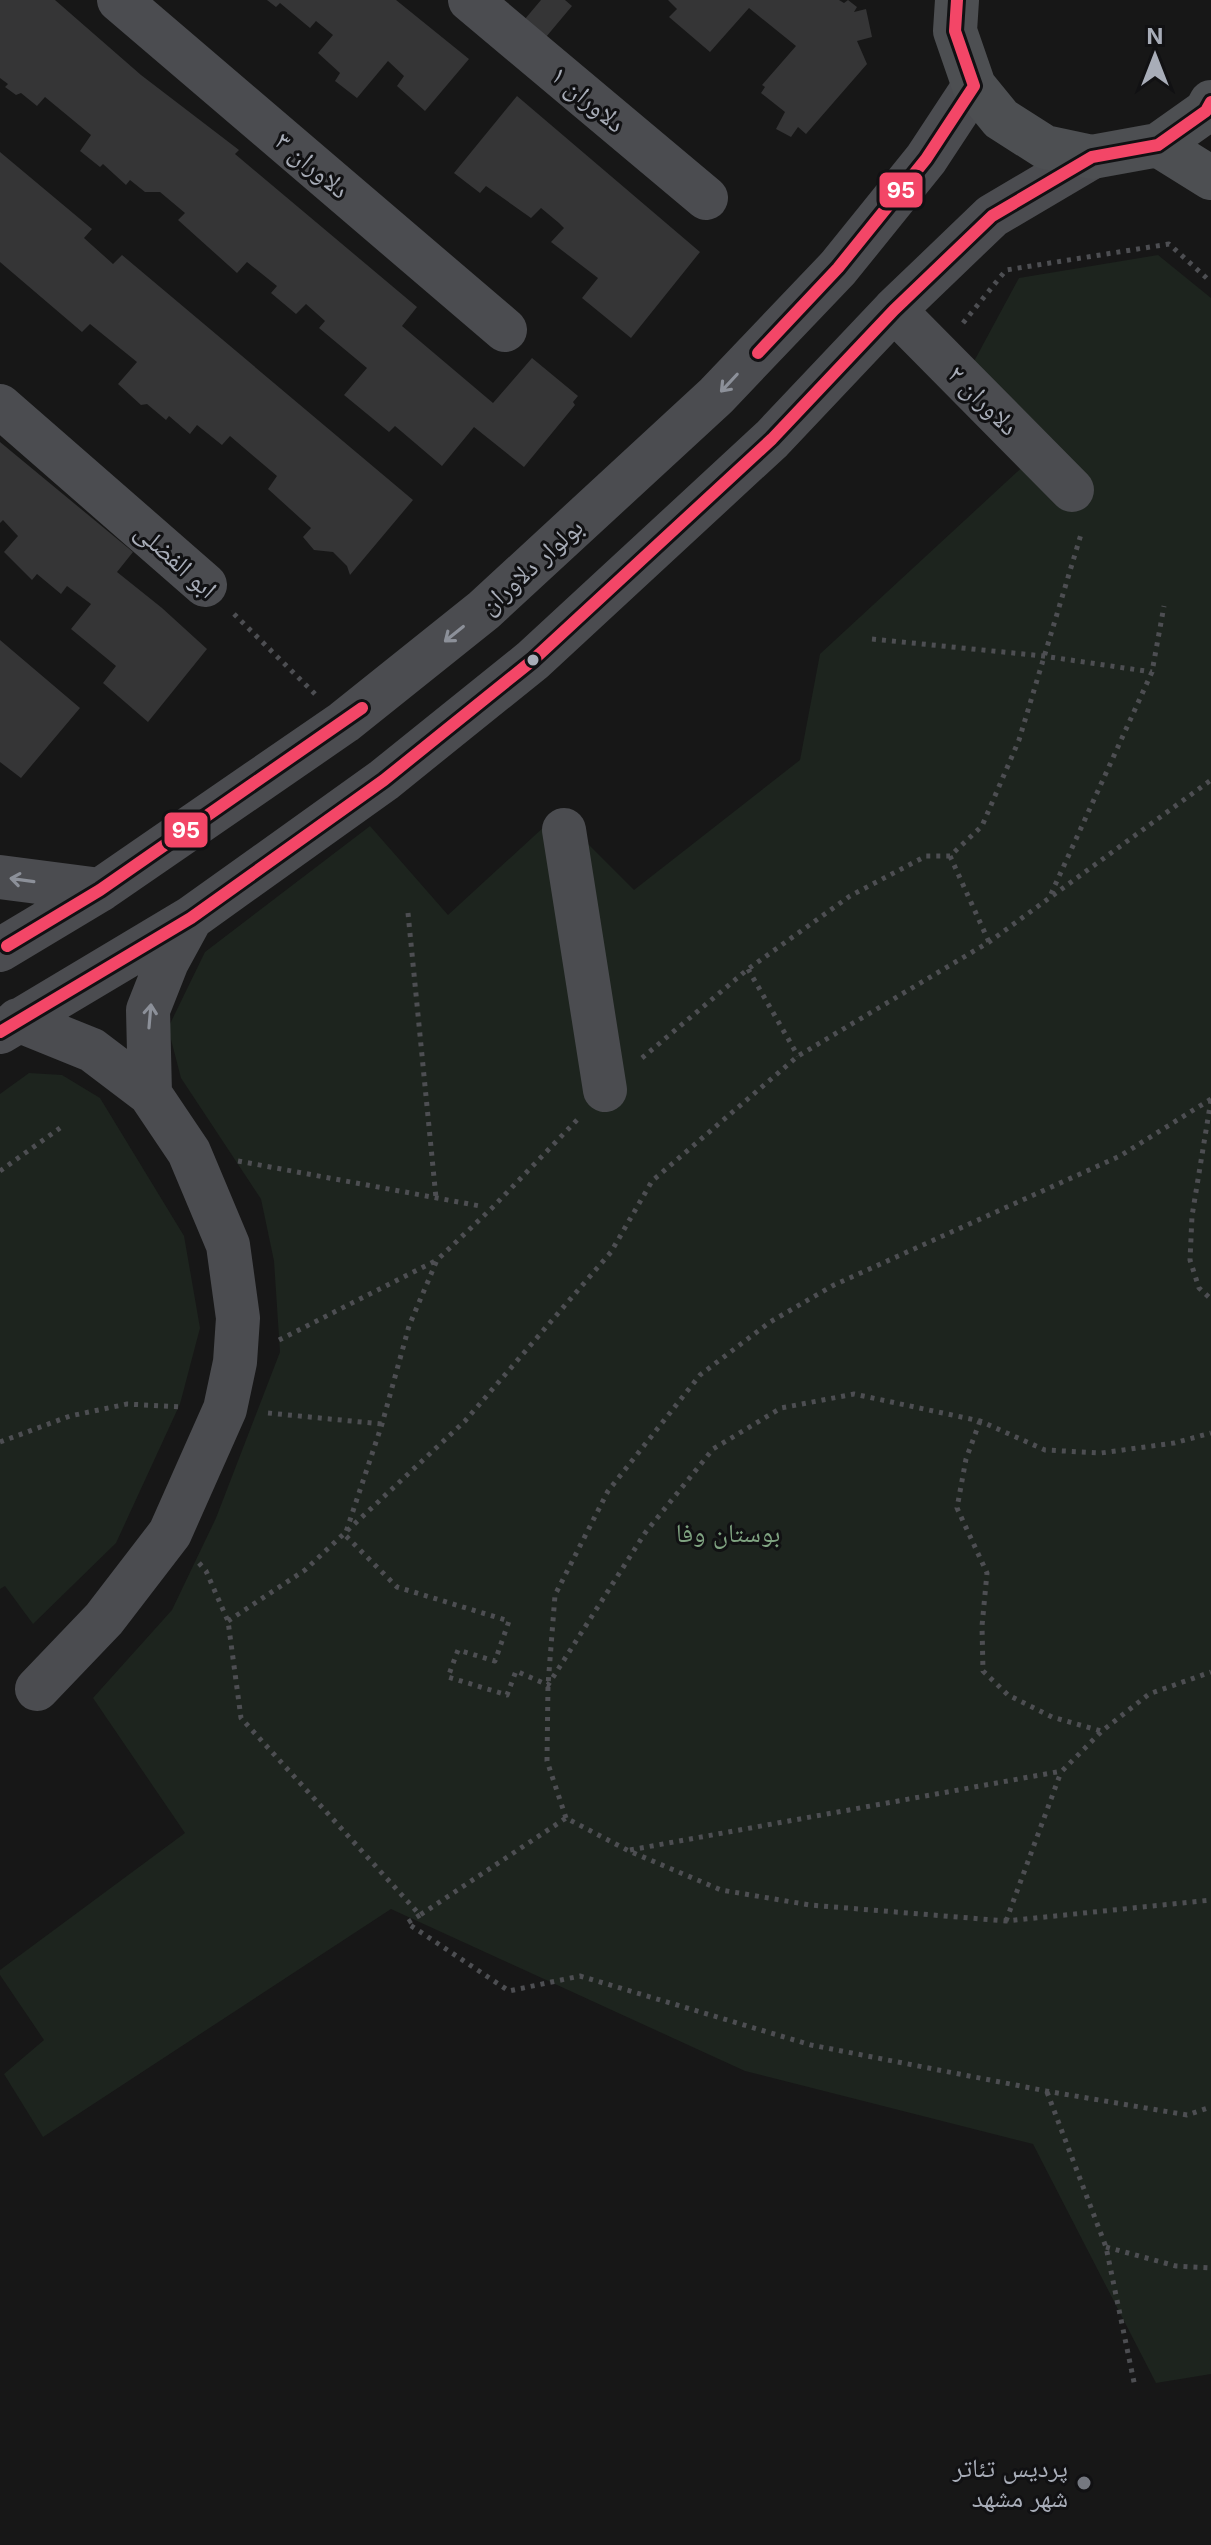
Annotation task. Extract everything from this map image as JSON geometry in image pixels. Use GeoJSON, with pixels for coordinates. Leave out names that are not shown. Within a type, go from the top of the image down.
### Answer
{"type":"FeatureCollection","features":[{"type":"Feature","properties":{"kind":"main road"},"geometry":{"type":"LineString","coordinates":[[957,0],[955,31],[974,86],[1001,119],[1045,147],[1092,157],[1158,145],[1206,111],[1211,102]]}},
{"type":"Feature","properties":{"kind":"main road"},"geometry":{"type":"LineString","coordinates":[[1158,145],[1211,178]]}},
{"type":"Feature","properties":{"kind":"street","name":"دلاوران ۳"},"geometry":{"type":"LineString","coordinates":[[119,0],[505,330]]}},
{"type":"Feature","properties":{"kind":"street","name":"دلاوران ۱"},"geometry":{"type":"LineString","coordinates":[[470,0],[706,198]]}},
{"type":"Feature","properties":{"kind":"street","name":"بولوار دلاوران"},"geometry":{"type":"LineString","coordinates":[[0,950],[100,890],[344,722],[484,610],[716,396],[838,268],[926,159],[974,86]]}},
{"type":"Feature","properties":{"kind":"street"},"geometry":{"type":"LineString","coordinates":[[9,1026],[191,918],[384,780],[533,660],[772,439],[894,310],[992,216],[1092,157]]}},
{"type":"Feature","properties":{"kind":"street","name":"دلاوران ۲"},"geometry":{"type":"LineString","coordinates":[[894,310],[938,354],[1077,509]]}},
{"type":"Feature","properties":{"kind":"street","name":"ابو الفضلی"},"geometry":{"type":"LineString","coordinates":[[0,406],[205,585]]}},
{"type":"Feature","properties":{"kind":"street"},"geometry":{"type":"LineString","coordinates":[[564,830],[605,1090]]}},
{"type":"Feature","properties":{"kind":"street"},"geometry":{"type":"LineString","coordinates":[[0,877],[100,890]]}},
{"type":"Feature","properties":{"kind":"street"},"geometry":{"type":"LineString","coordinates":[[150,1094],[148,1010],[167,962],[191,918]]}},
{"type":"Feature","properties":{"kind":"street"},"geometry":{"type":"LineString","coordinates":[[9,1026],[92,1050],[150,1094],[189,1152],[228,1245],[238,1318],[235,1362],[225,1409],[170,1533],[104,1619],[37,1689]]}},
{"type":"Feature","properties":{"kind":"path"},"geometry":{"type":"LineString","coordinates":[[938,354],[1006,270],[1169,244],[1211,282]]}},
{"type":"Feature","properties":{"kind":"path"},"geometry":{"type":"LineString","coordinates":[[989,942],[950,856],[982,826],[1019,740],[1043,656],[1077,509]]}},
{"type":"Feature","properties":{"kind":"path","name":"ابو الفضلی"},"geometry":{"type":"LineString","coordinates":[[205,585],[344,722]]}},
{"type":"Feature","properties":{"kind":"path"},"geometry":{"type":"LineString","coordinates":[[1050,895],[1152,672],[1164,606]]}},
{"type":"Feature","properties":{"kind":"path"},"geometry":{"type":"LineString","coordinates":[[872,639],[1043,656],[1152,672]]}},
{"type":"Feature","properties":{"kind":"path"},"geometry":{"type":"LineString","coordinates":[[228,1621],[305,1570],[465,1421],[611,1252],[652,1181],[798,1056],[989,942],[1211,780]]}},
{"type":"Feature","properties":{"kind":"path"},"geometry":{"type":"LineString","coordinates":[[408,913],[436,1198]]}},
{"type":"Feature","properties":{"kind":"path"},"geometry":{"type":"LineString","coordinates":[[748,969],[798,1056]]}},
{"type":"Feature","properties":{"kind":"path"},"geometry":{"type":"LineString","coordinates":[[1211,1099],[1192,1216],[1190,1260],[1199,1288],[1211,1299]]}},
{"type":"Feature","properties":{"kind":"path"},"geometry":{"type":"LineString","coordinates":[[1211,1099],[1120,1156],[834,1285],[770,1322],[700,1375],[608,1491],[555,1595],[548,1685],[547,1761],[566,1818],[629,1851],[721,1890],[810,1905],[1006,1921],[1211,1900]]}},
{"type":"Feature","properties":{"kind":"path"},"geometry":{"type":"LineString","coordinates":[[0,1171],[60,1128]]}},
{"type":"Feature","properties":{"kind":"path"},"geometry":{"type":"LineString","coordinates":[[189,1152],[480,1206]]}},
{"type":"Feature","properties":{"kind":"path"},"geometry":{"type":"LineString","coordinates":[[235,1362],[437,1260]]}},
{"type":"Feature","properties":{"kind":"path"},"geometry":{"type":"LineString","coordinates":[[548,1685],[645,1533],[713,1449],[781,1408],[854,1394],[980,1421],[1045,1450],[1101,1453],[1174,1443],[1211,1433]]}},
{"type":"Feature","properties":{"kind":"path"},"geometry":{"type":"LineString","coordinates":[[0,1442],[70,1416],[127,1404],[225,1409],[382,1424],[345,1535]]}},
{"type":"Feature","properties":{"kind":"path"},"geometry":{"type":"LineString","coordinates":[[980,1421],[966,1459],[957,1508],[987,1573],[982,1626],[983,1671],[1008,1695],[1052,1717],[1102,1731]]}},
{"type":"Feature","properties":{"kind":"path"},"geometry":{"type":"LineString","coordinates":[[170,1533],[206,1571],[228,1621],[241,1718],[420,1915]]}},
{"type":"Feature","properties":{"kind":"path"},"geometry":{"type":"LineString","coordinates":[[345,1535],[397,1587],[509,1621],[495,1661],[458,1650],[448,1677],[507,1695],[516,1671],[548,1685]]}},
{"type":"Feature","properties":{"kind":"path"},"geometry":{"type":"LineString","coordinates":[[1006,1921],[1062,1771],[1102,1731],[1149,1694],[1211,1672]]}},
{"type":"Feature","properties":{"kind":"path"},"geometry":{"type":"LineString","coordinates":[[629,1851],[1062,1771]]}},
{"type":"Feature","properties":{"kind":"path"},"geometry":{"type":"LineString","coordinates":[[566,1818],[407,1923],[509,1991],[580,1976],[811,2045],[1187,2115],[1211,2107]]}},
{"type":"Feature","properties":{"kind":"path"},"geometry":{"type":"LineString","coordinates":[[1046,2091],[1106,2247],[1135,2387]]}},
{"type":"Feature","properties":{"kind":"path"},"geometry":{"type":"LineString","coordinates":[[1106,2247],[1176,2266],[1211,2268]]}},
{"type":"Feature","properties":{"kind":"green space","name":"بوستان وفا"},"geometry":{"type":"Polygon","coordinates":[[[1158,255],[1211,298],[1211,2374],[1156,2383],[1033,2144],[745,2071],[391,1909],[43,2137],[4,2074],[44,2040],[0,1975],[0,1970],[185,1833],[93,1698],[172,1610],[216,1518],[280,1352],[274,1261],[261,1199],[181,1078],[168,1028],[205,952],[370,826],[448,915],[558,814],[634,890],[800,760],[820,654],[1030,460],[965,378],[1019,278],[1158,255]]]}},
{"type":"Feature","properties":{"kind":"green space"},"geometry":{"type":"Polygon","coordinates":[[[29,1073],[62,1075],[100,1098],[184,1236],[200,1328],[180,1404],[116,1543],[33,1624],[5,1586],[0,1589],[0,1094],[29,1073]]]}},
{"type":"Feature","properties":{"kind":"building"},"geometry":{"type":"Polygon","coordinates":[[[0,0],[55,0],[141,75],[239,150],[235,154],[417,307],[402,326],[493,403],[532,358],[578,396],[573,402],[575,405],[524,467],[474,427],[442,466],[395,426],[389,432],[344,395],[367,368],[319,328],[325,321],[306,304],[296,314],[271,293],[277,286],[247,262],[237,273],[178,220],[185,213],[160,192],[145,192],[130,180],[126,185],[103,164],[100,167],[80,151],[91,135],[45,97],[37,106],[21,93],[16,95],[5,87],[8,84],[0,78],[0,0]]]}},
{"type":"Feature","properties":{"kind":"building"},"geometry":{"type":"Polygon","coordinates":[[[267,0],[396,0],[469,59],[425,111],[397,86],[404,76],[388,61],[357,98],[335,81],[340,73],[318,53],[333,35],[316,21],[310,28],[280,3],[276,7],[267,0]]]}},
{"type":"Feature","properties":{"kind":"building"},"geometry":{"type":"Polygon","coordinates":[[[541,0],[565,0],[572,6],[546,37],[525,19],[541,0]]]}},
{"type":"Feature","properties":{"kind":"building"},"geometry":{"type":"Polygon","coordinates":[[[668,0],[839,0],[844,3],[848,0],[857,7],[854,12],[866,9],[872,37],[857,41],[867,64],[806,134],[798,127],[791,137],[776,129],[785,112],[761,93],[765,87],[762,85],[796,46],[749,8],[710,52],[669,17],[677,9],[668,0]]]}},
{"type":"Feature","properties":{"kind":"building"},"geometry":{"type":"Polygon","coordinates":[[[517,96],[700,252],[631,338],[582,298],[598,278],[551,242],[564,228],[559,223],[541,208],[531,218],[486,186],[480,193],[454,173],[517,96]]]}},
{"type":"Feature","properties":{"kind":"building"},"geometry":{"type":"Polygon","coordinates":[[[0,152],[92,229],[84,238],[113,264],[122,255],[413,500],[350,575],[347,566],[333,552],[314,550],[303,537],[311,528],[268,489],[277,476],[230,436],[222,445],[197,425],[190,434],[169,416],[166,420],[147,404],[141,405],[118,384],[137,362],[90,324],[82,332],[0,262],[0,152]]]}},
{"type":"Feature","properties":{"kind":"building"},"geometry":{"type":"Polygon","coordinates":[[[0,442],[133,552],[117,572],[207,649],[148,722],[103,683],[116,666],[71,629],[91,604],[67,586],[61,594],[37,574],[32,580],[4,552],[18,536],[3,520],[0,523],[0,442]]]}},
{"type":"Feature","properties":{"kind":"building"},"geometry":{"type":"Polygon","coordinates":[[[0,640],[80,708],[21,778],[0,762],[0,640]]]}},
{"type":"Feature","properties":{"kind":"transit line","name":"95"},"geometry":{"type":"LineString","coordinates":[[758,353],[838,268],[926,159],[974,86],[955,31],[957,0]]}},
{"type":"Feature","properties":{"kind":"transit line","name":"95"},"geometry":{"type":"LineString","coordinates":[[0,1032],[191,918],[384,780],[533,660],[772,439],[894,310],[992,216],[1092,157],[1158,145],[1206,111],[1211,102]]}},
{"type":"Feature","properties":{"kind":"transit line","name":"95"},"geometry":{"type":"LineString","coordinates":[[7,946],[100,890],[362,708]]}},
{"type":"Feature","properties":{"kind":"place","name":"پردیس تئاتر شهر مشهد"},"geometry":{"type":"Point","coordinates":[1084,2483]}}]}
